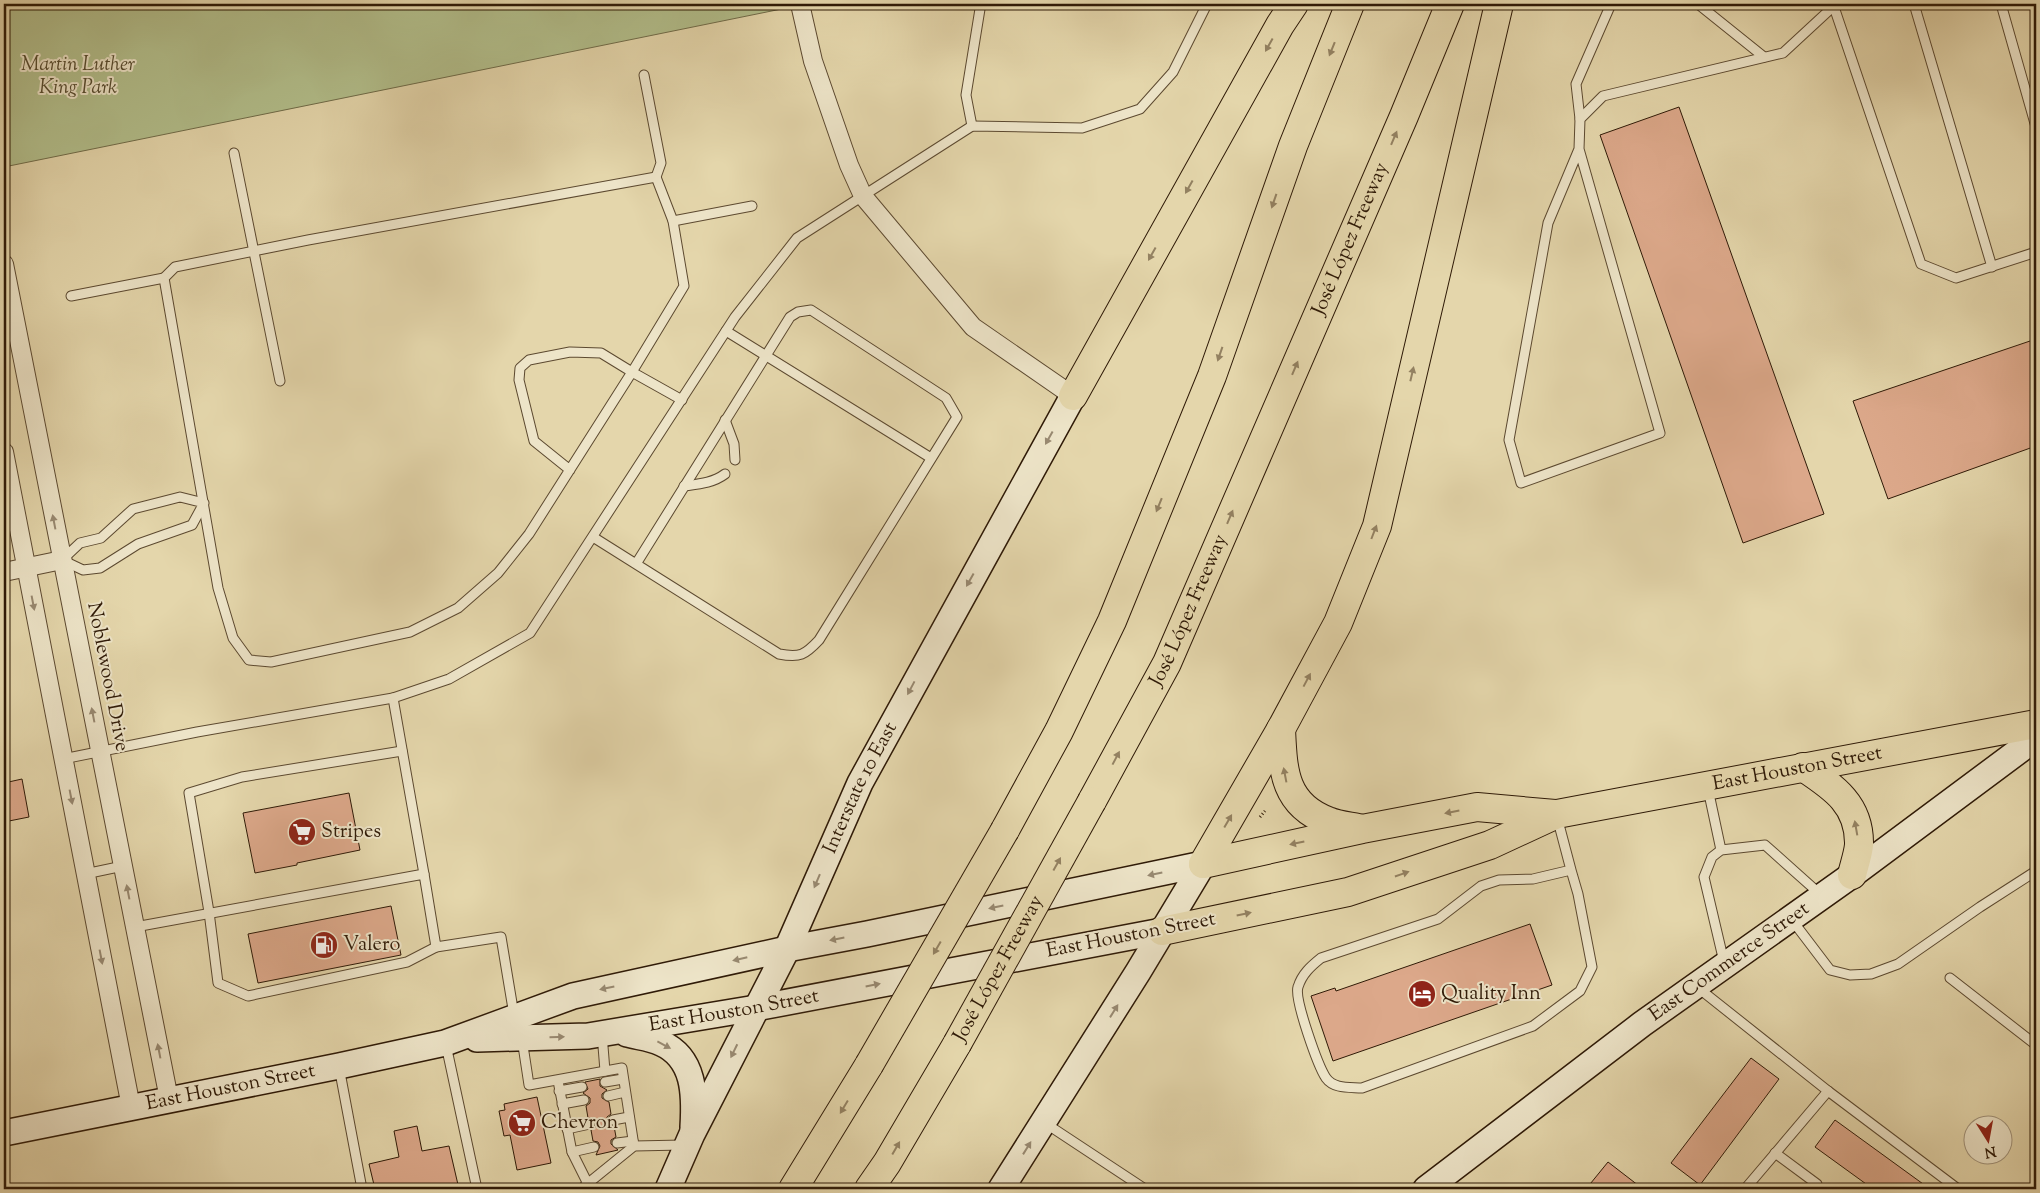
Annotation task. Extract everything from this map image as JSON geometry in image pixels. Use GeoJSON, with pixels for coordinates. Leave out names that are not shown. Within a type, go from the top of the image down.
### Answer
{"type":"FeatureCollection","features":[{"type":"Feature","properties":{"kind":"main road"},"geometry":{"type":"LineString","coordinates":[[1073,396],[1280,25],[1294,4]]}},
{"type":"Feature","properties":{"kind":"main road"},"geometry":{"type":"LineString","coordinates":[[793,1189],[869,1065],[1005,830],[1059,731],[1112,621],[1212,376],[1293,146],[1350,4]]}},
{"type":"Feature","properties":{"kind":"main road","name":"José López Freeway"},"geometry":{"type":"LineString","coordinates":[[870,1189],[957,1044],[1167,664],[1404,116],[1450,4]]}},
{"type":"Feature","properties":{"kind":"main road"},"geometry":{"type":"LineString","coordinates":[[1001,1189],[1203,864],[1281,729],[1338,623],[1377,526],[1498,4]]}},
{"type":"Feature","properties":{"kind":"main road","name":"Interstate 10 East"},"geometry":{"type":"LineString","coordinates":[[668,1189],[690,1140],[756,1008],[788,949],[860,783],[1073,396]]}},
{"type":"Feature","properties":{"kind":"main road","name":"East Houston Street"},"geometry":{"type":"LineString","coordinates":[[4,1133],[340,1066],[518,1028],[588,1036],[610,1033],[756,1008],[1162,931],[1348,892],[1490,844],[1556,814],[2036,724]]}},
{"type":"Feature","properties":{"kind":"main road"},"geometry":{"type":"LineString","coordinates":[[1281,729],[1286,780],[1294,798],[1310,812],[1328,822],[1362,829]]}},
{"type":"Feature","properties":{"kind":"main road","name":"East Commerce Street"},"geometry":{"type":"LineString","coordinates":[[1426,1189],[1642,1024],[1852,875],[2036,738]]}},
{"type":"Feature","properties":{"kind":"main road"},"geometry":{"type":"LineString","coordinates":[[1803,767],[1827,783],[1848,802],[1856,823],[1859,846],[1852,875]]}},
{"type":"Feature","properties":{"kind":"main road","name":"East Houston Street"},"geometry":{"type":"LineString","coordinates":[[518,1028],[573,996],[1362,829],[1477,808],[1556,814]]}},
{"type":"Feature","properties":{"kind":"main road"},"geometry":{"type":"LineString","coordinates":[[610,1033],[661,1043],[679,1055],[687,1067],[693,1089],[690,1140]]}},
{"type":"Feature","properties":{"kind":"street"},"geometry":{"type":"LineString","coordinates":[[800,4],[812,61],[849,165],[863,196],[973,327],[1073,396]]}},
{"type":"Feature","properties":{"kind":"street","name":"Noblewood Drive"},"geometry":{"type":"LineString","coordinates":[[4,264],[7,302],[62,560],[169,1099]]}},
{"type":"Feature","properties":{"kind":"street"},"geometry":{"type":"LineString","coordinates":[[4,452],[130,1107]]}},
{"type":"Feature","properties":{"kind":"street"},"geometry":{"type":"LineString","coordinates":[[4,572],[62,560]]}},
{"type":"Feature","properties":{"kind":"lane"},"geometry":{"type":"LineString","coordinates":[[972,126],[966,95],[980,4]]}},
{"type":"Feature","properties":{"kind":"lane"},"geometry":{"type":"LineString","coordinates":[[64,759],[197,732],[393,698],[450,679],[530,633],[726,331],[797,238],[972,126],[1082,128],[1140,109],[1173,72],[1207,4]]}},
{"type":"Feature","properties":{"kind":"lane"},"geometry":{"type":"LineString","coordinates":[[1578,149],[1660,433],[1521,483],[1509,440],[1548,223],[1578,149],[1580,119],[1576,84],[1611,4]]}},
{"type":"Feature","properties":{"kind":"lane"},"geometry":{"type":"LineString","coordinates":[[1698,4],[1764,57]]}},
{"type":"Feature","properties":{"kind":"lane"},"geometry":{"type":"LineString","coordinates":[[1914,4],[1992,267]]}},
{"type":"Feature","properties":{"kind":"lane"},"geometry":{"type":"LineString","coordinates":[[2001,4],[2036,127]]}},
{"type":"Feature","properties":{"kind":"lane"},"geometry":{"type":"LineString","coordinates":[[1580,119],[1603,96],[1783,53],[1835,5],[1921,264],[1956,278],[2036,252]]}},
{"type":"Feature","properties":{"kind":"lane"},"geometry":{"type":"LineString","coordinates":[[164,278],[218,588],[233,638],[249,660],[270,662],[410,632],[458,608],[498,573],[519,547],[632,372],[684,286],[673,220],[656,177],[661,163],[644,75]]}},
{"type":"Feature","properties":{"kind":"lane"},"geometry":{"type":"LineString","coordinates":[[234,153],[280,382]]}},
{"type":"Feature","properties":{"kind":"lane"},"geometry":{"type":"LineString","coordinates":[[71,296],[164,278],[175,267],[253,251],[656,177]]}},
{"type":"Feature","properties":{"kind":"lane"},"geometry":{"type":"LineString","coordinates":[[673,220],[752,206]]}},
{"type":"Feature","properties":{"kind":"lane"},"geometry":{"type":"LineString","coordinates":[[593,537],[636,564],[780,654],[792,656],[806,653],[819,640],[957,417],[946,398],[811,310],[798,312],[790,317],[766,354],[636,564]]}},
{"type":"Feature","properties":{"kind":"lane"},"geometry":{"type":"LineString","coordinates":[[726,331],[766,354],[931,458]]}},
{"type":"Feature","properties":{"kind":"lane"},"geometry":{"type":"LineString","coordinates":[[570,470],[534,441],[519,380],[520,368],[530,360],[570,352],[601,353],[682,400]]}},
{"type":"Feature","properties":{"kind":"lane"},"geometry":{"type":"LineString","coordinates":[[725,420],[734,444],[735,460]]}},
{"type":"Feature","properties":{"kind":"lane"},"geometry":{"type":"LineString","coordinates":[[684,486],[708,483],[718,480],[726,474]]}},
{"type":"Feature","properties":{"kind":"lane"},"geometry":{"type":"LineString","coordinates":[[180,497],[204,503],[192,526],[138,544],[100,568],[83,570],[62,560],[80,542],[101,538],[133,509],[180,497]]}},
{"type":"Feature","properties":{"kind":"lane"},"geometry":{"type":"LineString","coordinates":[[393,698],[436,947]]}},
{"type":"Feature","properties":{"kind":"lane"},"geometry":{"type":"LineString","coordinates":[[402,752],[242,777],[189,793],[209,912],[218,983],[248,996],[408,962],[436,947],[501,937],[529,1085],[622,1068],[633,1143]]}},
{"type":"Feature","properties":{"kind":"lane"},"geometry":{"type":"LineString","coordinates":[[1707,786],[1721,850]]}},
{"type":"Feature","properties":{"kind":"lane"},"geometry":{"type":"LineString","coordinates":[[1556,814],[1578,894],[1592,967],[1580,991],[1533,1026],[1362,1088],[1340,1087],[1326,1078],[1304,1027],[1297,989],[1306,970],[1321,958],[1438,919],[1481,886],[1499,880],[1533,879],[1571,870]]}},
{"type":"Feature","properties":{"kind":"lane"},"geometry":{"type":"LineString","coordinates":[[1725,966],[1704,877],[1712,857],[1721,850],[1765,845],[1823,896]]}},
{"type":"Feature","properties":{"kind":"lane"},"geometry":{"type":"LineString","coordinates":[[85,874],[123,866]]}},
{"type":"Feature","properties":{"kind":"lane"},"geometry":{"type":"LineString","coordinates":[[1792,918],[1830,970],[1850,975],[1871,974],[1898,964],[1980,907],[2036,872]]}},
{"type":"Feature","properties":{"kind":"lane"},"geometry":{"type":"LineString","coordinates":[[135,926],[424,874]]}},
{"type":"Feature","properties":{"kind":"lane"},"geometry":{"type":"LineString","coordinates":[[1950,978],[2036,1045]]}},
{"type":"Feature","properties":{"kind":"lane"},"geometry":{"type":"LineString","coordinates":[[1696,986],[1828,1091],[1958,1189]]}},
{"type":"Feature","properties":{"kind":"lane"},"geometry":{"type":"LineString","coordinates":[[605,1072],[610,1033]]}},
{"type":"Feature","properties":{"kind":"lane"},"geometry":{"type":"LineString","coordinates":[[450,1041],[477,1189]]}},
{"type":"Feature","properties":{"kind":"lane"},"geometry":{"type":"LineString","coordinates":[[340,1066],[362,1189]]}},
{"type":"Feature","properties":{"kind":"lane"},"geometry":{"type":"LineString","coordinates":[[605,1082],[623,1078]]}},
{"type":"Feature","properties":{"kind":"lane"},"geometry":{"type":"LineString","coordinates":[[558,1081],[572,1152],[584,1187],[633,1143]]}},
{"type":"Feature","properties":{"kind":"lane"},"geometry":{"type":"LineString","coordinates":[[559,1091],[582,1087]]}},
{"type":"Feature","properties":{"kind":"lane"},"geometry":{"type":"LineString","coordinates":[[1745,1189],[1828,1091]]}},
{"type":"Feature","properties":{"kind":"lane"},"geometry":{"type":"LineString","coordinates":[[608,1096],[625,1092]]}},
{"type":"Feature","properties":{"kind":"lane"},"geometry":{"type":"LineString","coordinates":[[562,1104],[584,1100]]}},
{"type":"Feature","properties":{"kind":"lane"},"geometry":{"type":"LineString","coordinates":[[613,1120],[629,1117]]}},
{"type":"Feature","properties":{"kind":"lane"},"geometry":{"type":"LineString","coordinates":[[1044,1122],[1145,1189]]}},
{"type":"Feature","properties":{"kind":"lane"},"geometry":{"type":"LineString","coordinates":[[567,1129],[590,1124]]}},
{"type":"Feature","properties":{"kind":"lane"},"geometry":{"type":"LineString","coordinates":[[617,1143],[690,1140]]}},
{"type":"Feature","properties":{"kind":"lane"},"geometry":{"type":"LineString","coordinates":[[572,1152],[594,1147]]}},
{"type":"Feature","properties":{"kind":"lane"},"geometry":{"type":"LineString","coordinates":[[1775,1153],[1817,1184],[1813,1189]]}},
{"type":"Feature","properties":{"kind":"green space","name":"Martin Luther King Park"},"geometry":{"type":"Polygon","coordinates":[[[4,4],[806,4],[4,167],[4,4]]]}},
{"type":"Feature","properties":{"kind":"building"},"geometry":{"type":"Polygon","coordinates":[[[1679,107],[1824,514],[1743,543],[1600,135],[1679,107]]]}},
{"type":"Feature","properties":{"kind":"building"},"geometry":{"type":"Polygon","coordinates":[[[2036,339],[2036,446],[1888,499],[1853,401],[2036,339]]]}},
{"type":"Feature","properties":{"kind":"building"},"geometry":{"type":"Polygon","coordinates":[[[22,779],[29,817],[4,822],[4,783],[22,779]]]}},
{"type":"Feature","properties":{"kind":"building","name":"Stripes"},"geometry":{"type":"Polygon","coordinates":[[[349,793],[360,850],[255,873],[243,813],[349,793]]]}},
{"type":"Feature","properties":{"kind":"building","name":"Valero"},"geometry":{"type":"Polygon","coordinates":[[[391,906],[401,955],[258,983],[248,934],[391,906]]]}},
{"type":"Feature","properties":{"kind":"building","name":"Quality Inn"},"geometry":{"type":"Polygon","coordinates":[[[1530,924],[1552,985],[1333,1061],[1311,996],[1335,988],[1336,991],[1530,924]]]}},
{"type":"Feature","properties":{"kind":"building"},"geometry":{"type":"Polygon","coordinates":[[[1751,1058],[1779,1079],[1700,1185],[1671,1163],[1751,1058]]]}},
{"type":"Feature","properties":{"kind":"building","name":"Chevron"},"geometry":{"type":"Polygon","coordinates":[[[600,1079],[600,1086],[607,1090],[602,1094],[602,1098],[609,1102],[611,1114],[607,1117],[607,1122],[610,1126],[614,1126],[616,1137],[611,1140],[611,1144],[618,1150],[596,1155],[600,1146],[598,1142],[593,1141],[591,1130],[595,1128],[596,1123],[594,1119],[588,1118],[586,1106],[590,1103],[590,1098],[583,1093],[588,1089],[585,1082],[600,1079]]]}},
{"type":"Feature","properties":{"kind":"building","name":"Chevron"},"geometry":{"type":"Polygon","coordinates":[[[537,1097],[551,1163],[517,1170],[510,1135],[504,1136],[499,1111],[505,1110],[504,1104],[537,1097]]]}},
{"type":"Feature","properties":{"kind":"building"},"geometry":{"type":"Polygon","coordinates":[[[1835,1120],[1930,1189],[1873,1189],[1815,1147],[1835,1120]]]}},
{"type":"Feature","properties":{"kind":"building"},"geometry":{"type":"Polygon","coordinates":[[[417,1126],[422,1151],[449,1146],[459,1189],[375,1189],[369,1164],[399,1157],[394,1131],[417,1126]]]}},
{"type":"Feature","properties":{"kind":"building"},"geometry":{"type":"Polygon","coordinates":[[[1608,1162],[1643,1189],[1586,1189],[1608,1162]]]}},
{"type":"Feature","properties":{"kind":"place","name":"Stripes"},"geometry":{"type":"Point","coordinates":[302,832]}},
{"type":"Feature","properties":{"kind":"place","name":"Valero"},"geometry":{"type":"Point","coordinates":[324,945]}},
{"type":"Feature","properties":{"kind":"place","name":"Quality Inn"},"geometry":{"type":"Point","coordinates":[1422,994]}},
{"type":"Feature","properties":{"kind":"place","name":"Chevron"},"geometry":{"type":"Point","coordinates":[522,1123]}}]}
